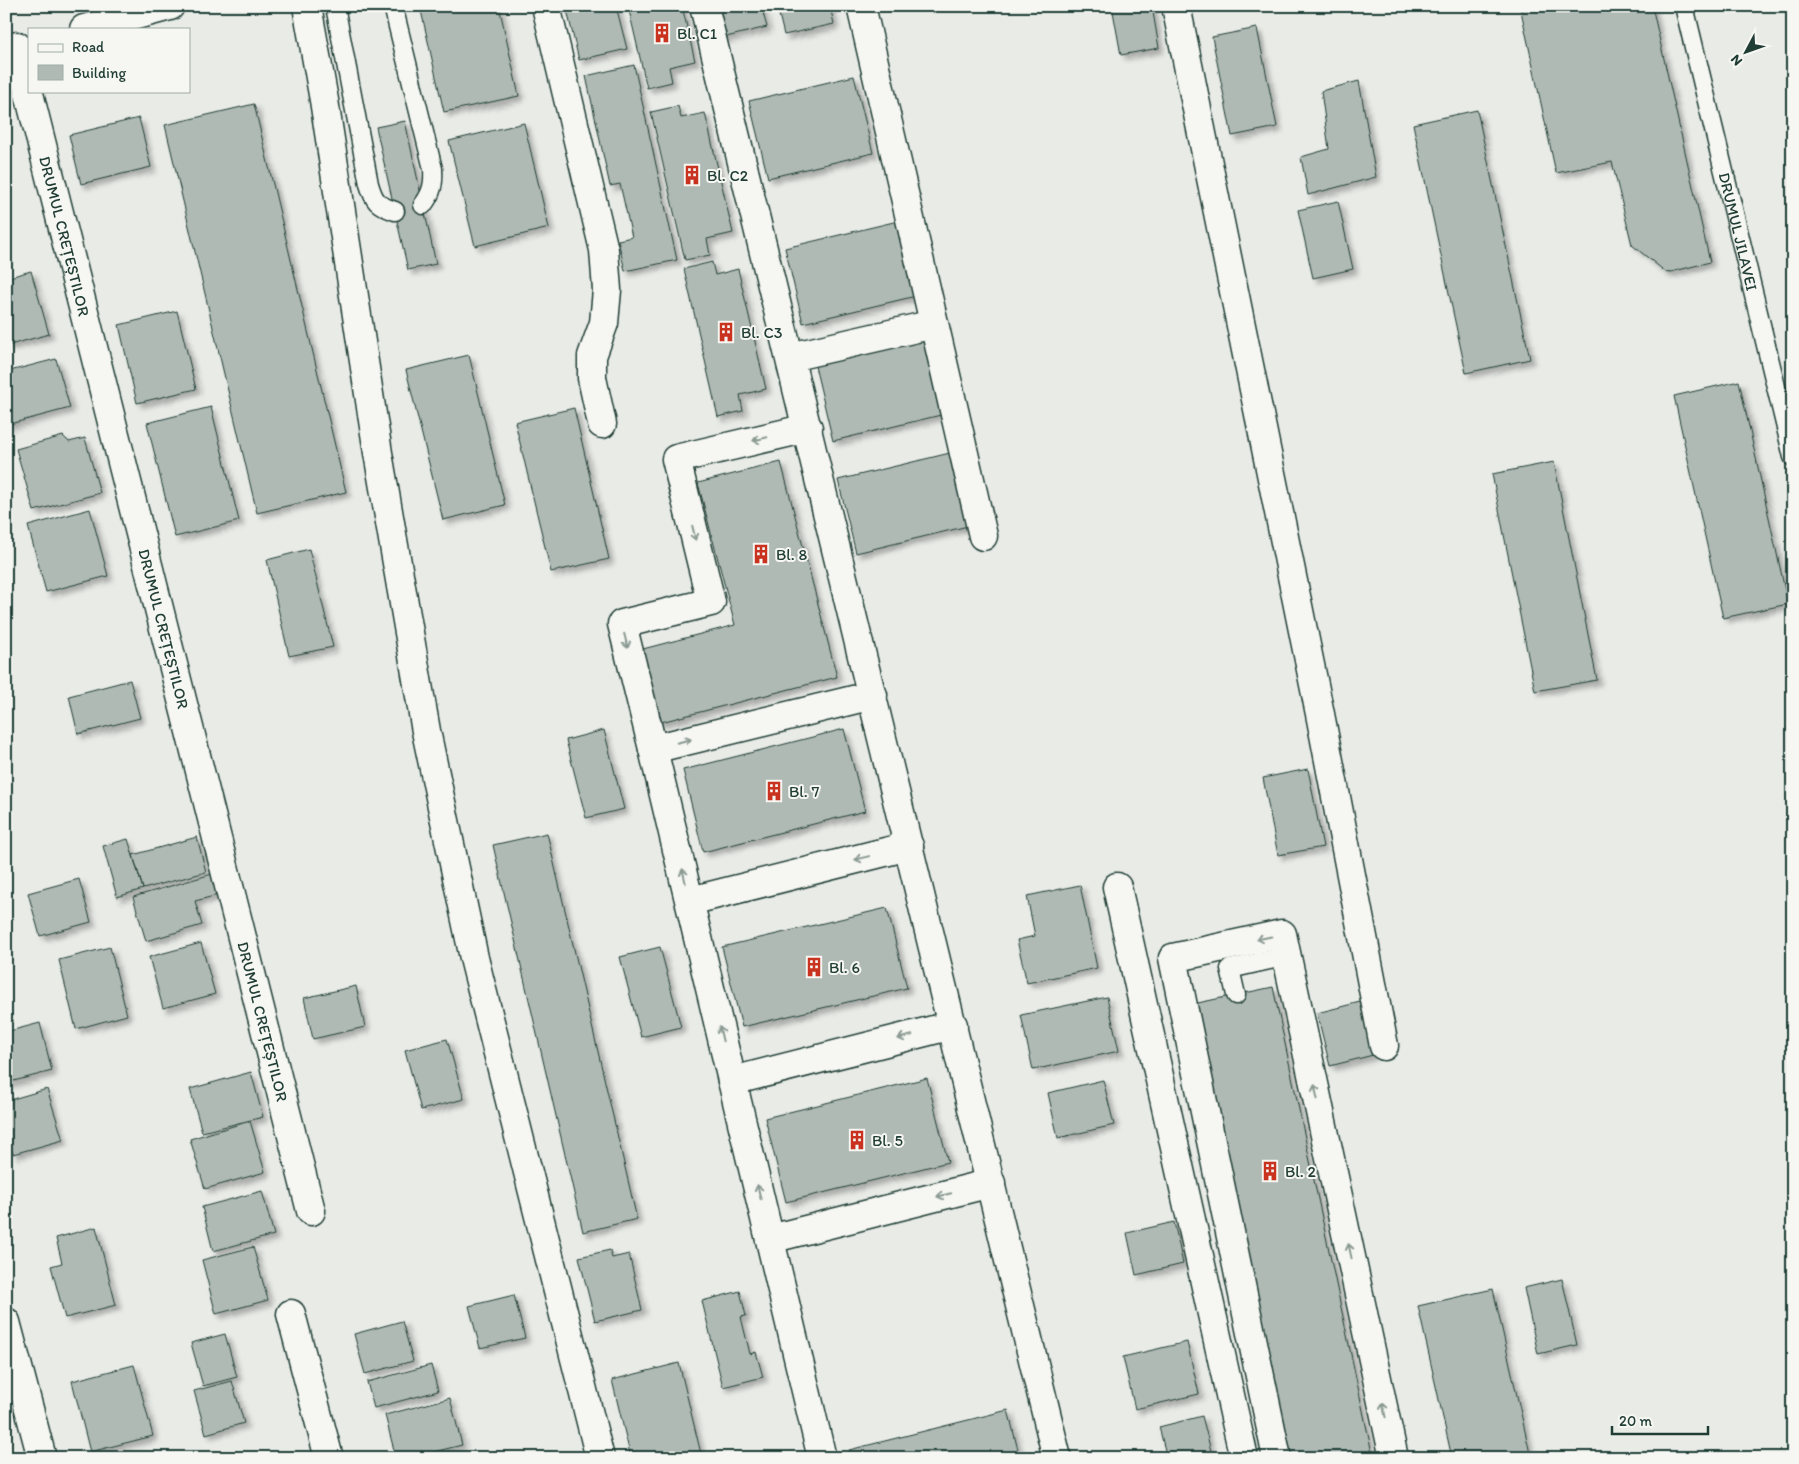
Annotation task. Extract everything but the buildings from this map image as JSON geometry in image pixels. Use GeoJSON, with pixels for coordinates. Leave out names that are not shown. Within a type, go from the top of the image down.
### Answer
{"type":"FeatureCollection","features":[{"type":"Feature","properties":{"kind":"street"},"geometry":{"type":"LineString","coordinates":[[88,28],[170,6]]}},
{"type":"Feature","properties":{"kind":"street"},"geometry":{"type":"LineString","coordinates":[[307,6],[324,100],[378,453],[426,731],[474,958],[600,1458]]}},
{"type":"Feature","properties":{"kind":"street"},"geometry":{"type":"LineString","coordinates":[[546,6],[604,250],[607,290],[604,323],[592,356],[592,378],[602,424]]}},
{"type":"Feature","properties":{"kind":"street"},"geometry":{"type":"LineString","coordinates":[[704,6],[1057,1458]]}},
{"type":"Feature","properties":{"kind":"street"},"geometry":{"type":"LineString","coordinates":[[861,6],[983,536]]}},
{"type":"Feature","properties":{"kind":"street"},"geometry":{"type":"LineString","coordinates":[[1176,6],[1320,714],[1384,1046]]}},
{"type":"Feature","properties":{"kind":"street","name":"DRUMUL CREȚEȘTILOR"},"geometry":{"type":"LineString","coordinates":[[17,46],[28,90]]}},
{"type":"Feature","properties":{"kind":"street","name":"DRUMUL CREȚEȘTILOR"},"geometry":{"type":"LineString","coordinates":[[29,92],[311,1211]]}},
{"type":"Feature","properties":{"kind":"street"},"geometry":{"type":"LineString","coordinates":[[790,357],[934,324]]}},
{"type":"Feature","properties":{"kind":"street"},"geometry":{"type":"LineString","coordinates":[[808,428],[676,459],[711,602],[622,624],[690,901],[822,1458]]}},
{"type":"Feature","properties":{"kind":"street"},"geometry":{"type":"LineString","coordinates":[[653,749],[873,695]]}},
{"type":"Feature","properties":{"kind":"street"},"geometry":{"type":"LineString","coordinates":[[690,901],[909,846]]}},
{"type":"Feature","properties":{"kind":"street"},"geometry":{"type":"LineString","coordinates":[[1117,887],[1244,1458]]}},
{"type":"Feature","properties":{"kind":"street"},"geometry":{"type":"LineString","coordinates":[[1277,1458],[1174,958],[1282,934],[1394,1458]]}},
{"type":"Feature","properties":{"kind":"street"},"geometry":{"type":"LineString","coordinates":[[732,1081],[952,1025]]}},
{"type":"Feature","properties":{"kind":"street"},"geometry":{"type":"LineString","coordinates":[[770,1239],[991,1184]]}},
{"type":"Feature","properties":{"kind":"street"},"geometry":{"type":"LineString","coordinates":[[291,1314],[329,1458]]}},
{"type":"Feature","properties":{"kind":"street"},"geometry":{"type":"LineString","coordinates":[[6,1322],[42,1458]]}},
{"type":"Feature","properties":{"kind":"lane"},"geometry":{"type":"LineString","coordinates":[[335,6],[373,198],[381,206],[395,212]]}},
{"type":"Feature","properties":{"kind":"lane"},"geometry":{"type":"LineString","coordinates":[[393,6],[433,169],[434,182],[431,195],[423,205]]}},
{"type":"Feature","properties":{"kind":"lane","name":"DRUMUL JILAVEI"},"geometry":{"type":"LineString","coordinates":[[1684,6],[1793,457]]}},
{"type":"Feature","properties":{"kind":"lane"},"geometry":{"type":"LineString","coordinates":[[1236,995],[1230,968],[1287,956]]}},
{"type":"Feature","properties":{"kind":"place","name":"Bl. C1"},"geometry":{"type":"Point","coordinates":[662,33]}},
{"type":"Feature","properties":{"kind":"place","name":"Bl. C2"},"geometry":{"type":"Point","coordinates":[692,175]}},
{"type":"Feature","properties":{"kind":"place","name":"Bl. C3"},"geometry":{"type":"Point","coordinates":[726,332]}},
{"type":"Feature","properties":{"kind":"place","name":"Bl. 8"},"geometry":{"type":"Point","coordinates":[761,554]}},
{"type":"Feature","properties":{"kind":"place","name":"Bl. 7"},"geometry":{"type":"Point","coordinates":[774,791]}},
{"type":"Feature","properties":{"kind":"place","name":"Bl. 6"},"geometry":{"type":"Point","coordinates":[814,967]}},
{"type":"Feature","properties":{"kind":"place","name":"Bl. 5"},"geometry":{"type":"Point","coordinates":[857,1140]}},
{"type":"Feature","properties":{"kind":"place","name":"Bl. 2"},"geometry":{"type":"Point","coordinates":[1270,1171]}}]}
